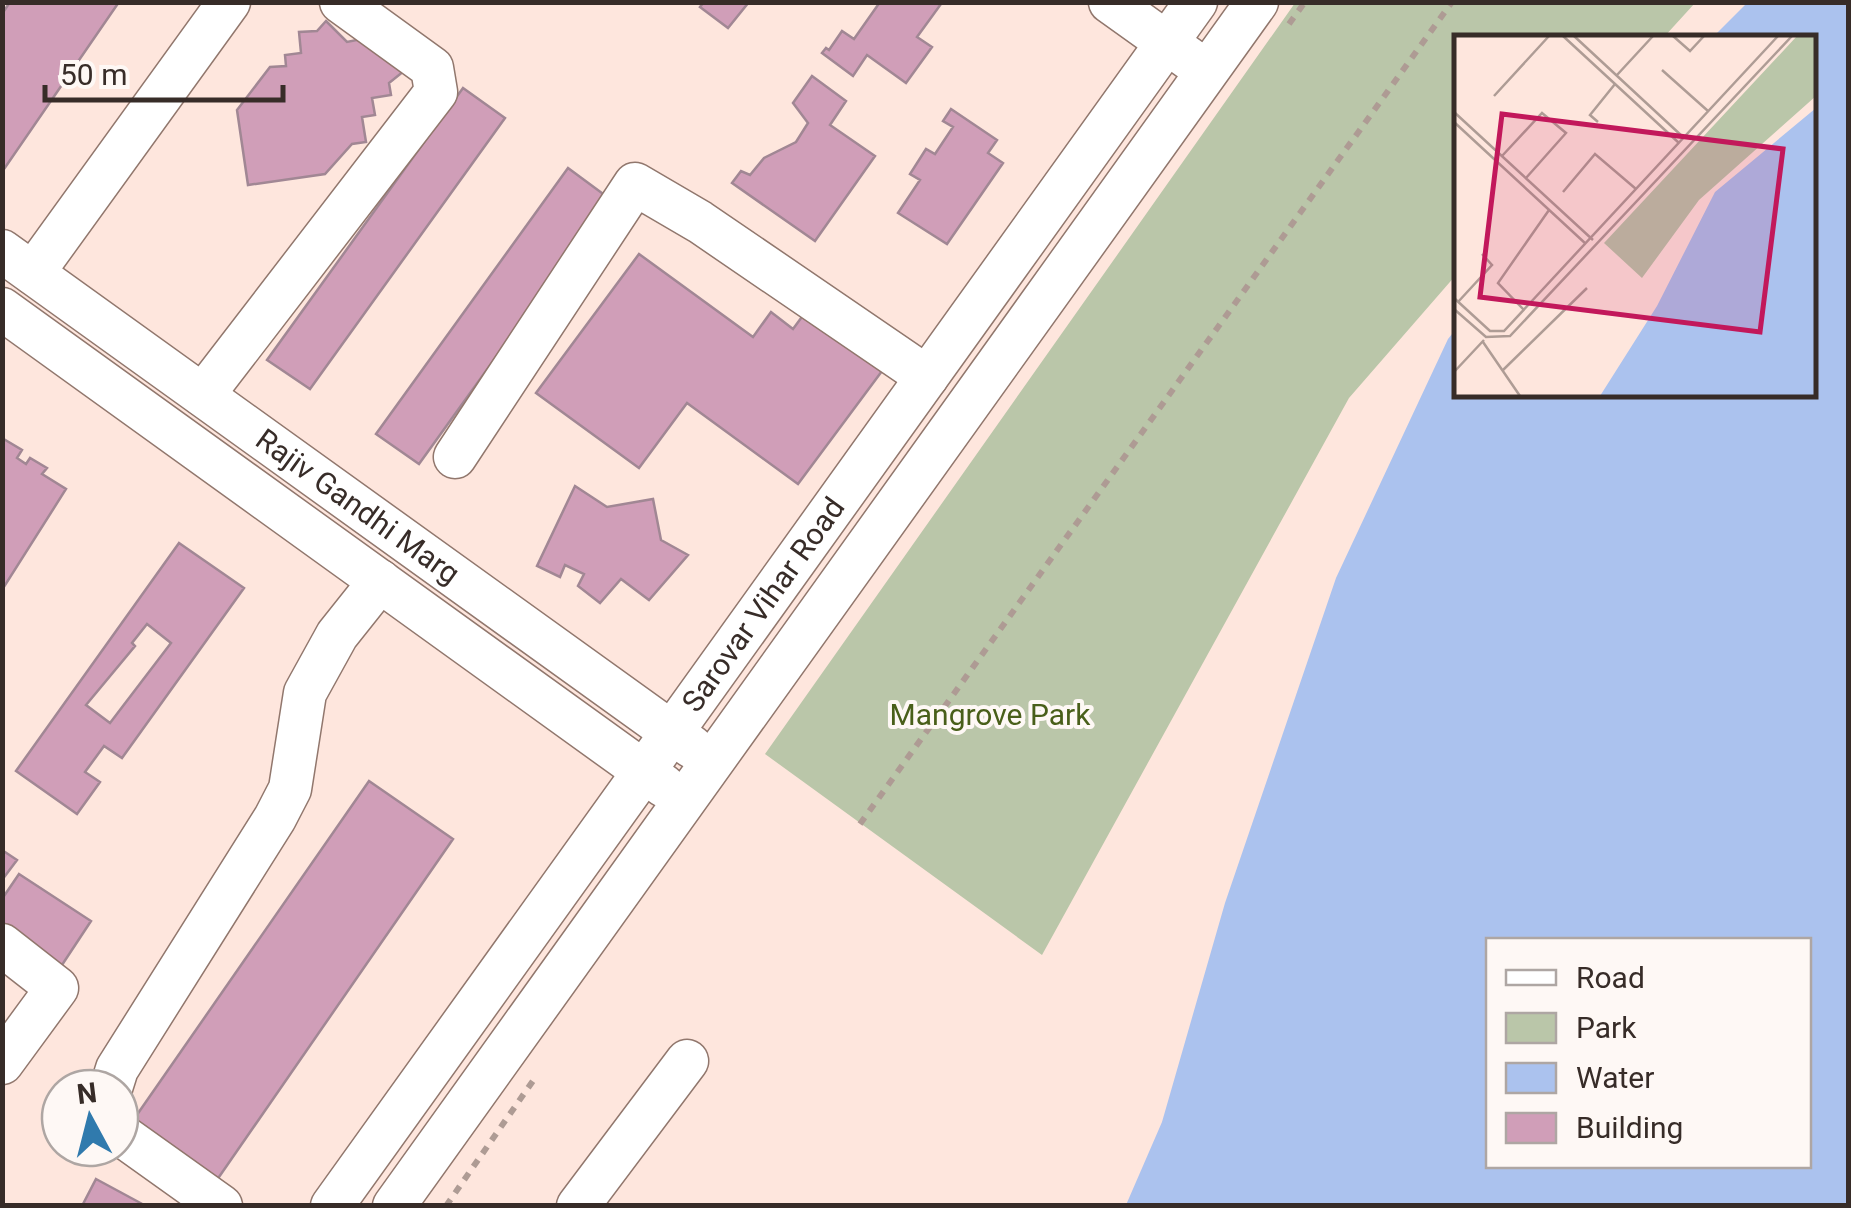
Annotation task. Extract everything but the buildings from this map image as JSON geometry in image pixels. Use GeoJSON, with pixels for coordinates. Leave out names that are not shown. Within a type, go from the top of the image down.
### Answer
{"type":"FeatureCollection","features":[{"type":"Feature","properties":{"kind":"street"},"geometry":{"type":"LineString","coordinates":[[18,262],[229,2]]}},
{"type":"Feature","properties":{"kind":"street"},"geometry":{"type":"LineString","coordinates":[[203,395],[436,92],[432,68],[341,2]]}},
{"type":"Feature","properties":{"kind":"street"},"geometry":{"type":"LineString","coordinates":[[1110,2],[1207,72]]}},
{"type":"Feature","properties":{"kind":"street"},"geometry":{"type":"LineString","coordinates":[[1194,3],[1246,18]]}},
{"type":"Feature","properties":{"kind":"street","name":"Sarovar Vihar Road"},"geometry":{"type":"LineString","coordinates":[[332,1206],[1194,3]]}},
{"type":"Feature","properties":{"kind":"street","name":"Sarovar Vihar Road"},"geometry":{"type":"LineString","coordinates":[[394,1206],[1246,18]]}},
{"type":"Feature","properties":{"kind":"street"},"geometry":{"type":"LineString","coordinates":[[455,458],[635,184],[700,222],[927,377]]}},
{"type":"Feature","properties":{"kind":"street","name":"Rajiv Gandhi Marg"},"geometry":{"type":"LineString","coordinates":[[18,262],[712,762]]}},
{"type":"Feature","properties":{"kind":"street","name":"Rajiv Gandhi Marg"},"geometry":{"type":"LineString","coordinates":[[2,310],[685,800]]}},
{"type":"Feature","properties":{"kind":"street"},"geometry":{"type":"LineString","coordinates":[[118,1068],[290,789],[305,694],[337,636],[380,581]]}},
{"type":"Feature","properties":{"kind":"street"},"geometry":{"type":"LineString","coordinates":[[2,946],[57,988],[2,1064]]}},
{"type":"Feature","properties":{"kind":"street"},"geometry":{"type":"LineString","coordinates":[[578,1206],[687,1061]]}},
{"type":"Feature","properties":{"kind":"street"},"geometry":{"type":"LineString","coordinates":[[140,1148],[222,1206]]}},
{"type":"Feature","properties":{"kind":"path"},"geometry":{"type":"LineString","coordinates":[[860,824],[1452,2]]}},
{"type":"Feature","properties":{"kind":"green space","name":"Mangrove Park"},"geometry":{"type":"Polygon","coordinates":[[[1295,3],[1695,3],[1666,35],[1454,35],[1454,277],[1349,398],[1042,955],[765,754],[1295,3]]]}},
{"type":"Feature","properties":{"kind":"water"},"geometry":{"type":"Polygon","coordinates":[[[1748,2],[1848,3],[1848,1205],[1126,1205],[1162,1122],[1225,903],[1336,578],[1454,332],[1454,398],[1816,398],[1816,35],[1715,35],[1748,2]]]}}]}
